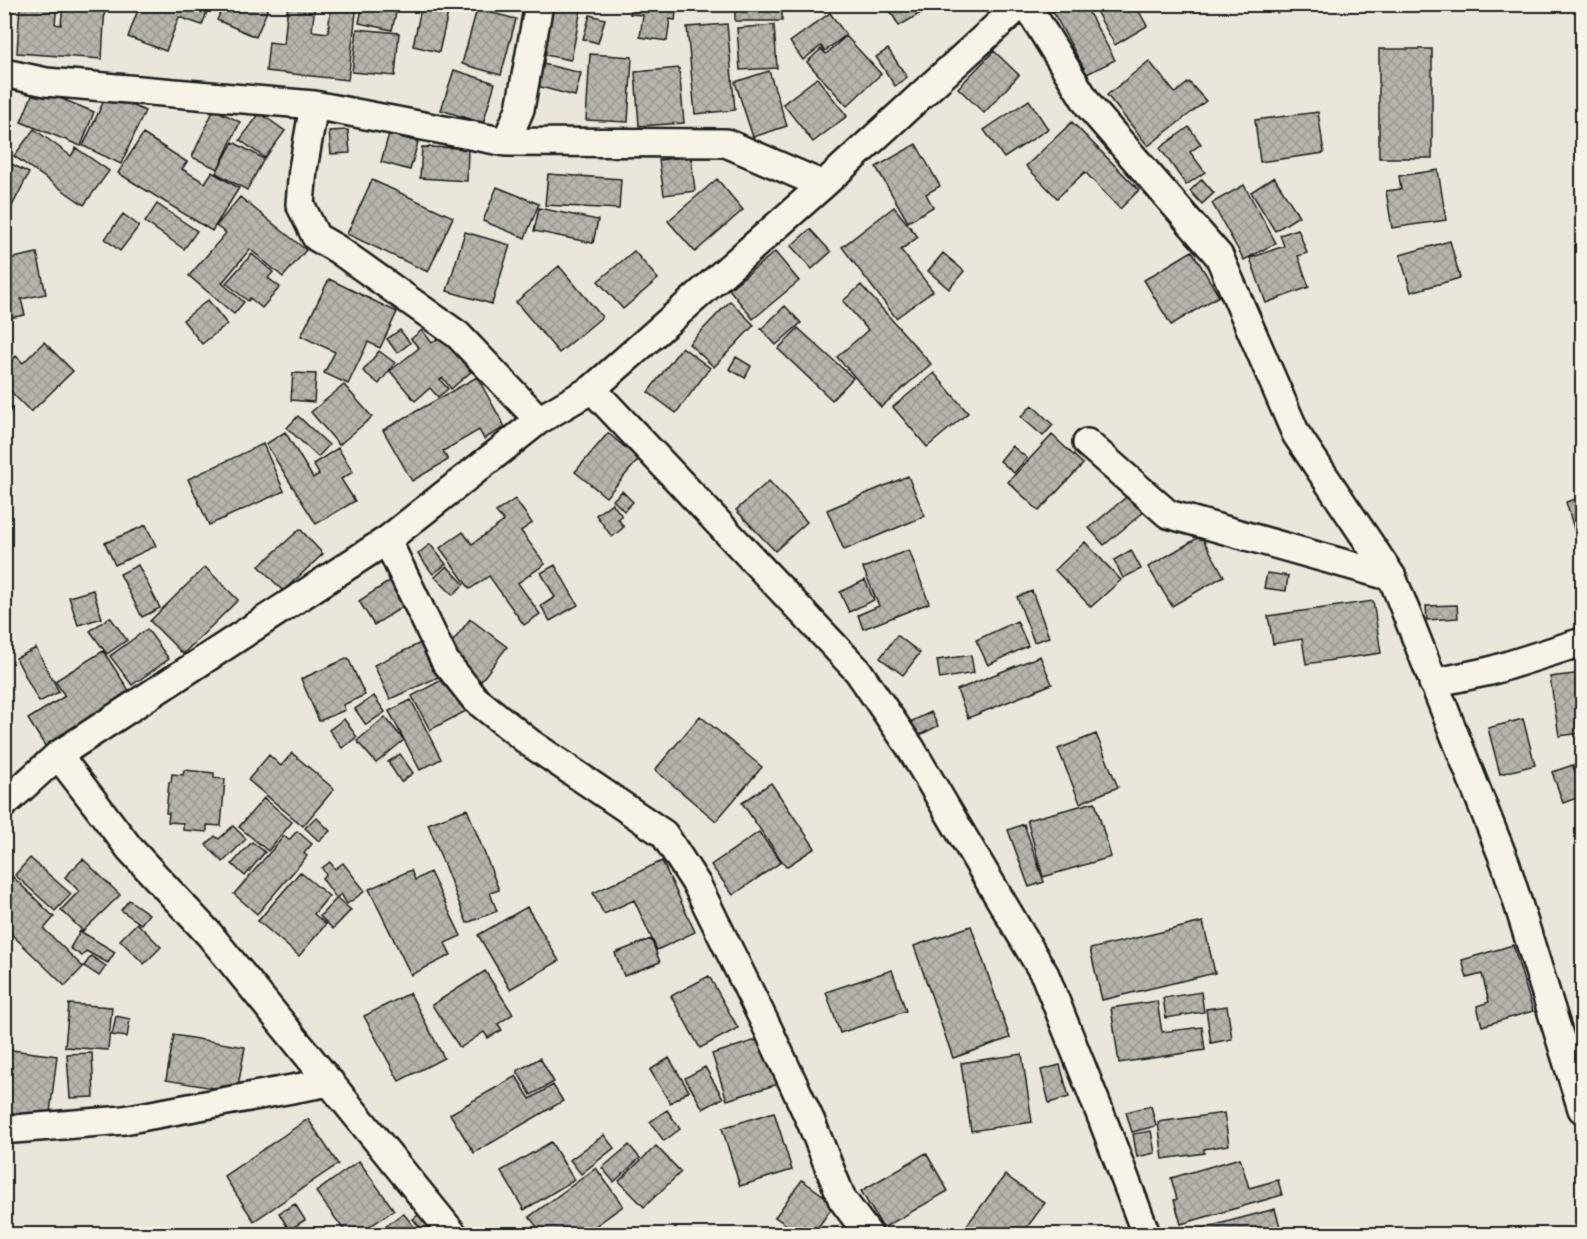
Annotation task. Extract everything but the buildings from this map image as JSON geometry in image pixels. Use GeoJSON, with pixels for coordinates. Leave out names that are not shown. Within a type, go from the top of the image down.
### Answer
{"type":"FeatureCollection","features":[{"type":"Feature","properties":{"kind":"street"},"geometry":{"type":"LineString","coordinates":[[506,142],[520,109],[539,4]]}},
{"type":"Feature","properties":{"kind":"street"},"geometry":{"type":"LineString","coordinates":[[4,804],[58,755],[387,540],[539,420],[592,389],[823,185],[1021,4]]}},
{"type":"Feature","properties":{"kind":"street"},"geometry":{"type":"LineString","coordinates":[[1026,4],[1089,106],[1219,256],[1296,434],[1392,577],[1506,865],[1582,1104]]}},
{"type":"Feature","properties":{"kind":"street"},"geometry":{"type":"LineString","coordinates":[[4,73],[46,82],[314,105],[506,142],[726,143],[823,185]]}},
{"type":"Feature","properties":{"kind":"street"},"geometry":{"type":"LineString","coordinates":[[314,105],[303,169],[300,204],[316,237],[337,249],[458,335],[539,420]]}},
{"type":"Feature","properties":{"kind":"street"},"geometry":{"type":"LineString","coordinates":[[592,389],[858,671],[910,747],[1045,975],[1146,1234]]}},
{"type":"Feature","properties":{"kind":"street"},"geometry":{"type":"LineString","coordinates":[[1087,443],[1168,514],[1392,577]]}},
{"type":"Feature","properties":{"kind":"street"},"geometry":{"type":"LineString","coordinates":[[387,540],[445,661],[475,699],[530,744],[664,834],[697,885],[768,1029],[811,1122],[842,1199],[868,1234]]}},
{"type":"Feature","properties":{"kind":"street"},"geometry":{"type":"LineString","coordinates":[[1433,683],[1490,671],[1582,642]]}},
{"type":"Feature","properties":{"kind":"street"},"geometry":{"type":"LineString","coordinates":[[58,755],[129,849],[208,934],[453,1234]]}},
{"type":"Feature","properties":{"kind":"street"},"geometry":{"type":"LineString","coordinates":[[4,1128],[124,1120],[330,1082]]}}]}
